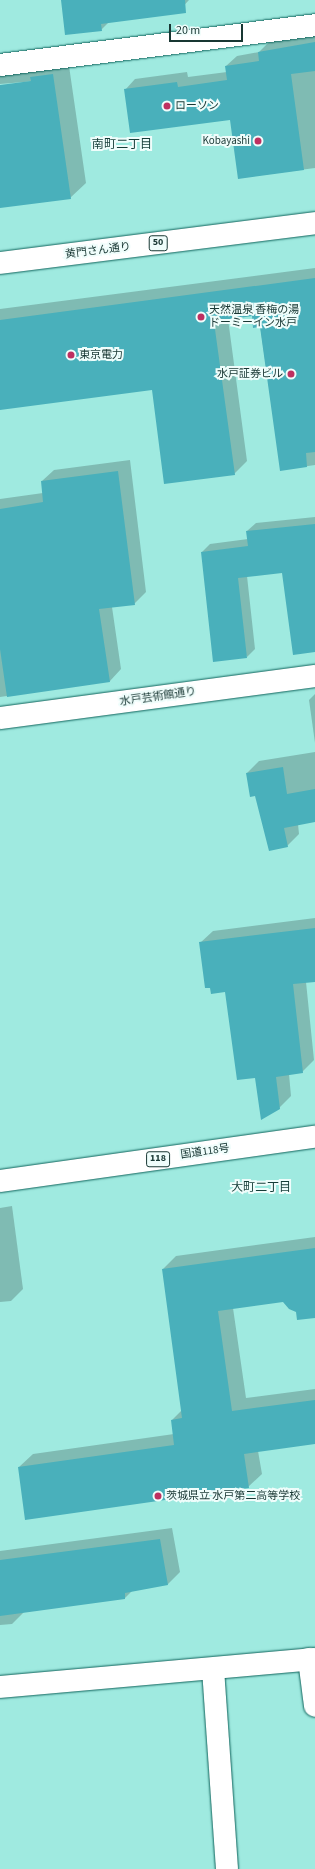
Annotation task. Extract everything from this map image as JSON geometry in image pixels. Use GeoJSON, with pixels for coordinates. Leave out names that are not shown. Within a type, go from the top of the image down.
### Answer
{"type":"FeatureCollection","features":[{"type":"Feature","properties":{"kind":"main road"},"geometry":{"type":"LineString","coordinates":[[0,65],[315,25]]}},
{"type":"Feature","properties":{"kind":"main road","name":"黄門さん通り"},"geometry":{"type":"LineString","coordinates":[[0,263],[315,223]]}},
{"type":"Feature","properties":{"kind":"main road","name":"水戸芸術館通り"},"geometry":{"type":"LineString","coordinates":[[0,718],[315,676]]}},
{"type":"Feature","properties":{"kind":"main road","name":"国道118号"},"geometry":{"type":"LineString","coordinates":[[0,1181],[315,1137]]}},
{"type":"Feature","properties":{"kind":"main road"},"geometry":{"type":"LineString","coordinates":[[0,1687],[312,1659],[315,1706]]}},
{"type":"Feature","properties":{"kind":"main road"},"geometry":{"type":"LineString","coordinates":[[213,1668],[227,1869]]}},
{"type":"Feature","properties":{"kind":"building"},"geometry":{"type":"Polygon","coordinates":[[[61,0],[185,0],[186,13],[101,24],[102,31],[65,35],[61,0]]]}},
{"type":"Feature","properties":{"kind":"building"},"geometry":{"type":"Polygon","coordinates":[[[315,42],[315,71],[291,74],[304,170],[238,179],[230,120],[130,133],[124,89],[177,82],[178,87],[227,80],[225,66],[259,61],[258,52],[315,42]]]}},
{"type":"Feature","properties":{"kind":"building"},"geometry":{"type":"Polygon","coordinates":[[[53,74],[71,199],[0,208],[0,85],[31,81],[30,77],[53,74]]]}},
{"type":"Feature","properties":{"kind":"building"},"geometry":{"type":"Polygon","coordinates":[[[315,278],[315,452],[306,453],[307,467],[280,471],[260,327],[253,328],[252,316],[214,322],[235,475],[164,484],[152,390],[0,410],[0,320],[315,278]]]}},
{"type":"Feature","properties":{"kind":"building"},"geometry":{"type":"Polygon","coordinates":[[[118,471],[135,605],[99,609],[110,682],[7,697],[0,649],[0,509],[43,502],[41,481],[118,471]]]}},
{"type":"Feature","properties":{"kind":"building"},"geometry":{"type":"Polygon","coordinates":[[[315,524],[315,652],[293,655],[282,573],[238,578],[247,658],[213,662],[201,552],[248,546],[246,531],[315,524]]]}},
{"type":"Feature","properties":{"kind":"building"},"geometry":{"type":"Polygon","coordinates":[[[283,767],[287,794],[315,789],[315,822],[284,828],[288,847],[269,851],[255,796],[250,797],[246,773],[283,767]]]}},
{"type":"Feature","properties":{"kind":"building"},"geometry":{"type":"Polygon","coordinates":[[[315,928],[315,982],[293,984],[303,1073],[276,1077],[280,1109],[261,1120],[255,1078],[237,1080],[225,992],[211,994],[210,988],[205,988],[199,942],[315,928]]]}},
{"type":"Feature","properties":{"kind":"building"},"geometry":{"type":"Polygon","coordinates":[[[315,1248],[315,1318],[297,1320],[296,1312],[289,1309],[283,1302],[218,1311],[232,1411],[315,1400],[315,1444],[244,1454],[249,1488],[25,1520],[18,1467],[174,1445],[171,1420],[182,1418],[162,1269],[315,1248]]]}},
{"type":"Feature","properties":{"kind":"building"},"geometry":{"type":"Polygon","coordinates":[[[160,1539],[168,1585],[125,1593],[125,1599],[0,1616],[0,1560],[160,1539]]]}},
{"type":"Feature","properties":{"kind":"place","name":"ローソン"},"geometry":{"type":"Point","coordinates":[167,106]}},
{"type":"Feature","properties":{"kind":"place","name":"Kobayashi"},"geometry":{"type":"Point","coordinates":[258,141]}},
{"type":"Feature","properties":{"kind":"place","name":"天然温泉 香梅の湯 ドーミーイン水戸"},"geometry":{"type":"Point","coordinates":[201,317]}},
{"type":"Feature","properties":{"kind":"place","name":"東京電力"},"geometry":{"type":"Point","coordinates":[71,355]}},
{"type":"Feature","properties":{"kind":"place","name":"水戸証券ビル"},"geometry":{"type":"Point","coordinates":[291,374]}},
{"type":"Feature","properties":{"kind":"place","name":"茨城県立 水戸第二高等学校"},"geometry":{"type":"Point","coordinates":[158,1496]}},
{"type":"Feature","properties":{"kind":"district","name":"南町二丁目"},"geometry":{"type":"Point","coordinates":[122,145]}},
{"type":"Feature","properties":{"kind":"district","name":"大町二丁目"},"geometry":{"type":"Point","coordinates":[261,1188]}}]}
